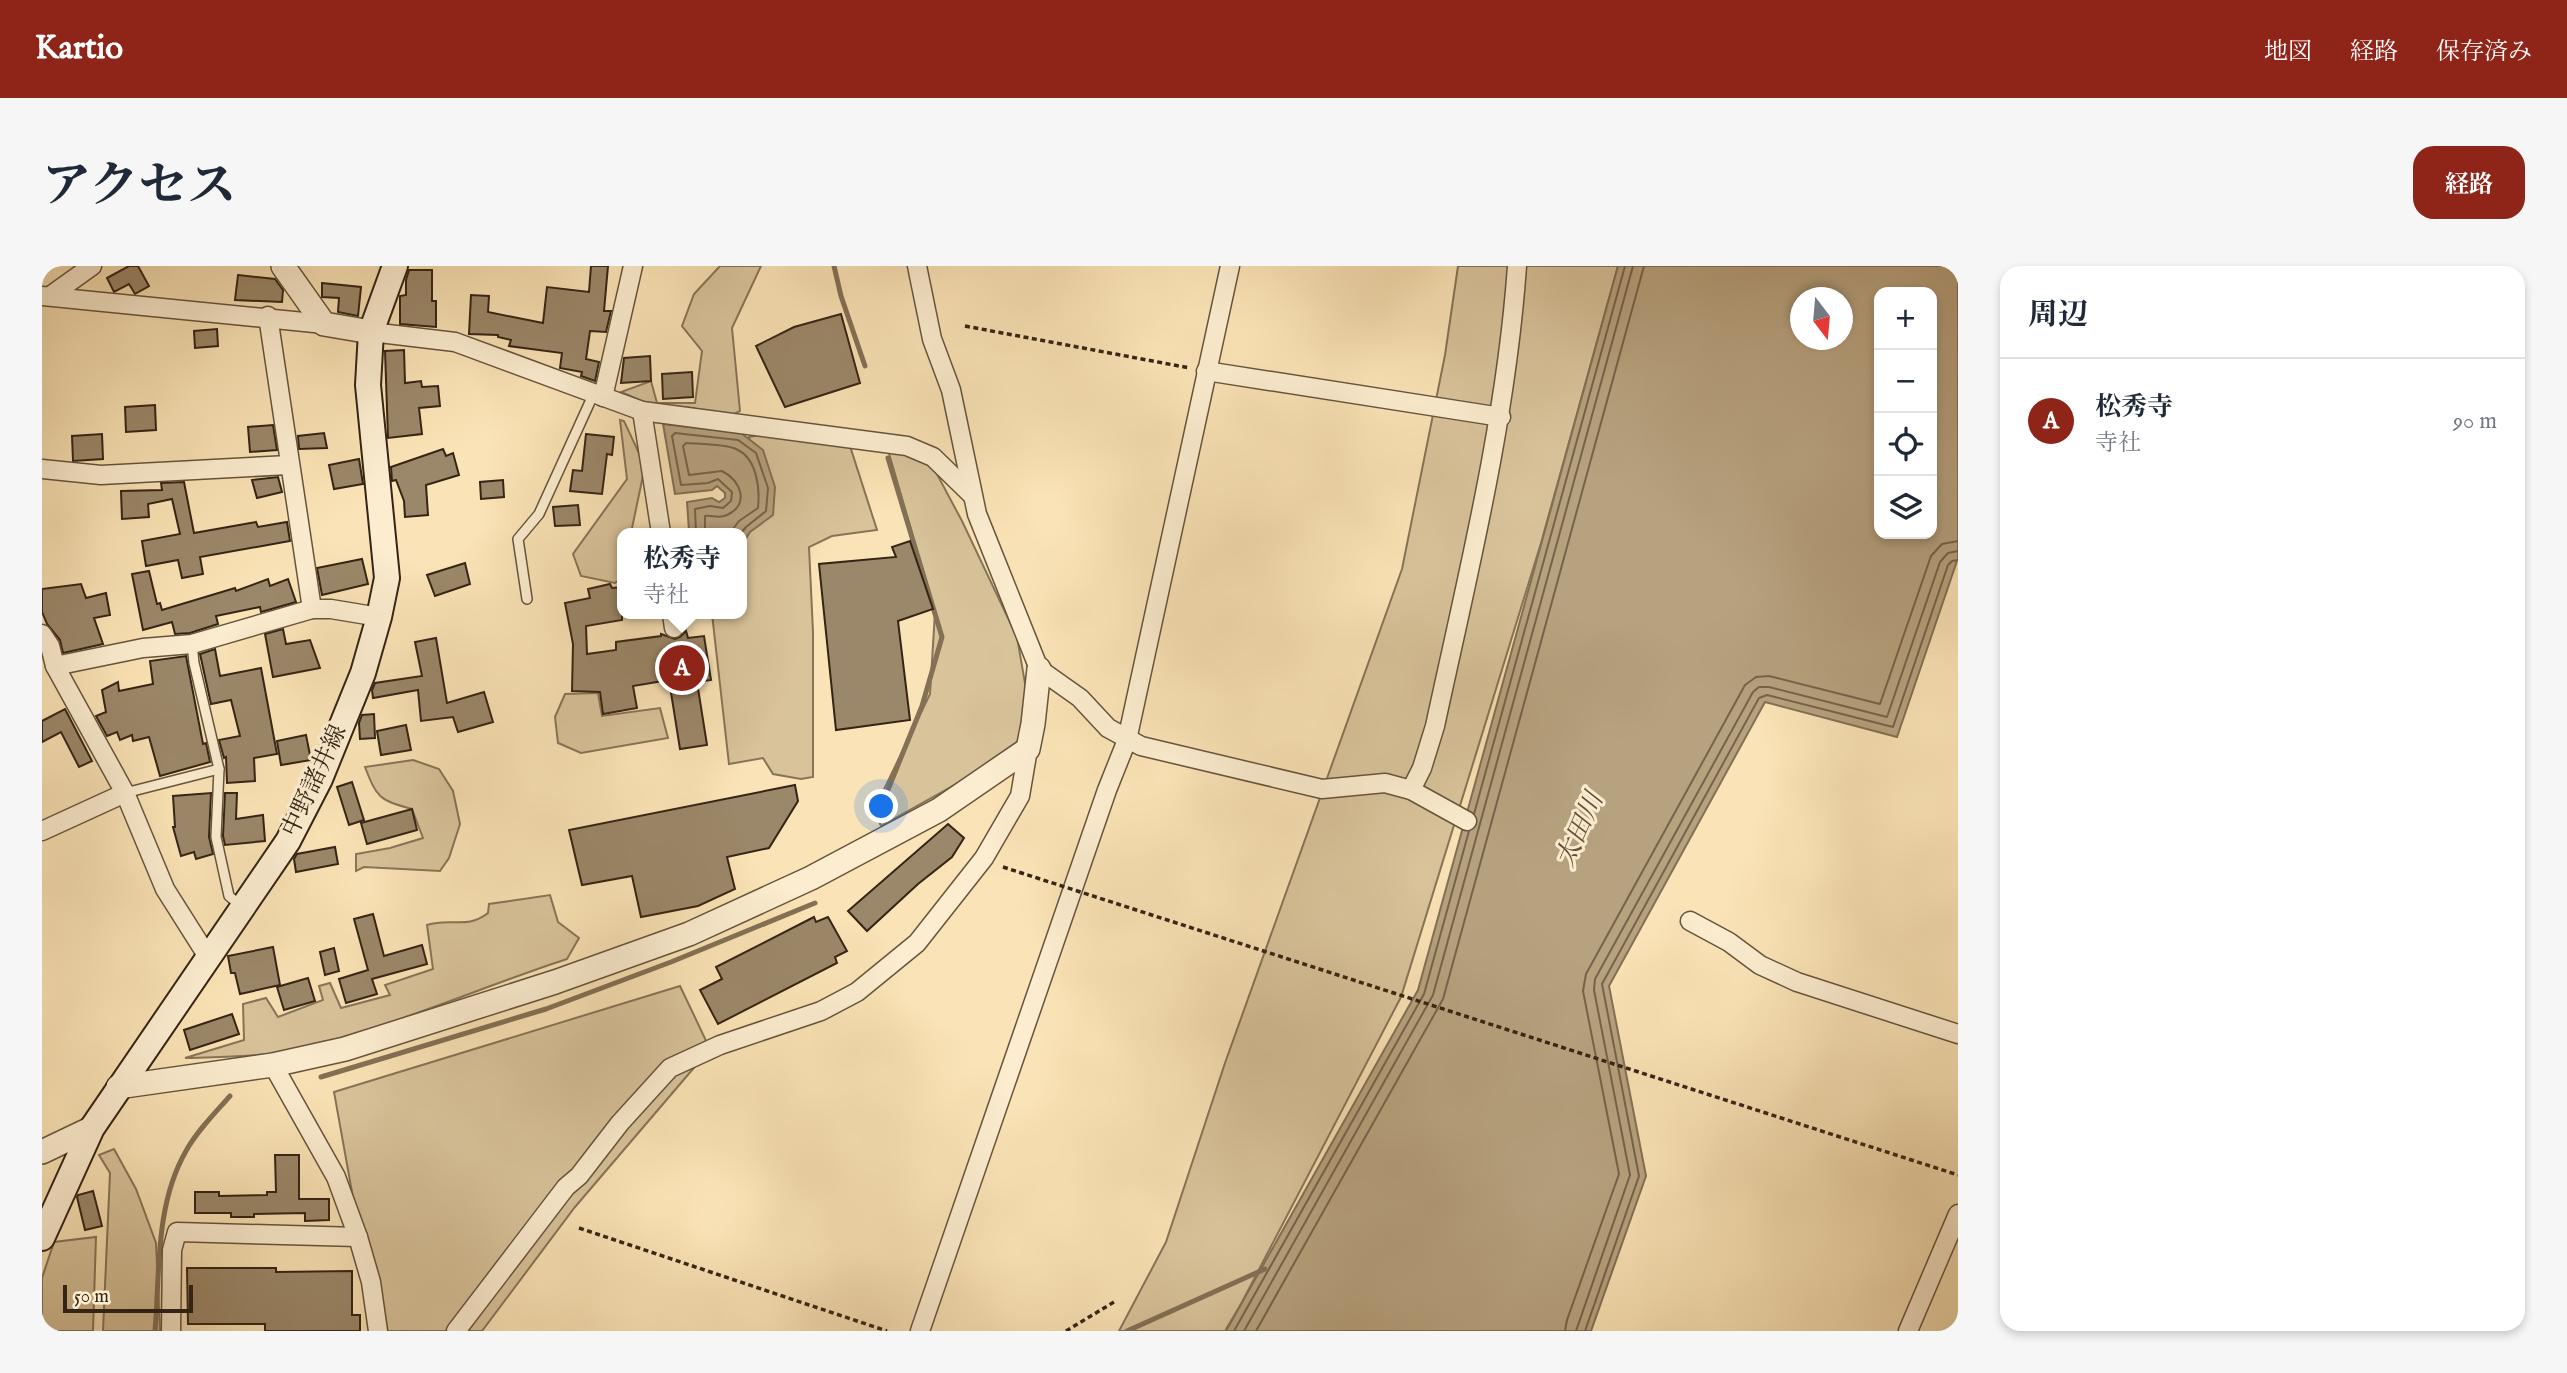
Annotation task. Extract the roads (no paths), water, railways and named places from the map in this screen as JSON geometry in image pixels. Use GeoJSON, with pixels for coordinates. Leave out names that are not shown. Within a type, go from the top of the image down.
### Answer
{"type":"FeatureCollection","features":[{"type":"Feature","properties":{"kind":"main road","name":"中野諸井線"},"geometry":{"type":"LineString","coordinates":[[42,1238],[92,1128],[288,841],[320,779],[363,673],[387,578],[368,397],[371,332],[395,266]]}},
{"type":"Feature","properties":{"kind":"street"},"geometry":{"type":"LineString","coordinates":[[46,296],[92,266]]}},
{"type":"Feature","properties":{"kind":"street"},"geometry":{"type":"LineString","coordinates":[[283,266],[324,324]]}},
{"type":"Feature","properties":{"kind":"street"},"geometry":{"type":"LineString","coordinates":[[599,395],[633,266]]}},
{"type":"Feature","properties":{"kind":"street"},"geometry":{"type":"LineString","coordinates":[[456,1331],[566,1188],[670,1068],[720,1045],[821,1011],[857,992],[917,943],[984,858],[1020,796],[1033,724],[1039,669],[972,495],[951,390],[932,340],[917,266]]}},
{"type":"Feature","properties":{"kind":"street"},"geometry":{"type":"LineString","coordinates":[[920,1331],[1126,740],[1230,266]]}},
{"type":"Feature","properties":{"kind":"street"},"geometry":{"type":"LineString","coordinates":[[1411,790],[1422,768],[1435,726],[1501,417],[1517,266]]}},
{"type":"Feature","properties":{"kind":"street"},"geometry":{"type":"LineString","coordinates":[[46,296],[268,316],[455,342],[642,411],[742,422],[907,446],[933,457],[972,495]]}},
{"type":"Feature","properties":{"kind":"street"},"geometry":{"type":"LineString","coordinates":[[268,316],[312,609]]}},
{"type":"Feature","properties":{"kind":"street"},"geometry":{"type":"LineString","coordinates":[[1206,371],[1501,417]]}},
{"type":"Feature","properties":{"kind":"street"},"geometry":{"type":"LineString","coordinates":[[642,411],[660,528]]}},
{"type":"Feature","properties":{"kind":"street"},"geometry":{"type":"LineString","coordinates":[[42,469],[101,475],[289,464]]}},
{"type":"Feature","properties":{"kind":"street"},"geometry":{"type":"LineString","coordinates":[[55,666],[143,648],[192,644],[312,609],[331,609],[379,617]]}},
{"type":"Feature","properties":{"kind":"street"},"geometry":{"type":"LineString","coordinates":[[42,634],[50,646],[55,666],[125,793],[165,889],[208,957]]}},
{"type":"Feature","properties":{"kind":"street"},"geometry":{"type":"LineString","coordinates":[[1039,669],[1080,698],[1108,728],[1126,740],[1177,756],[1322,789],[1385,783],[1411,790],[1468,821]]}},
{"type":"Feature","properties":{"kind":"street"},"geometry":{"type":"LineString","coordinates":[[118,1087],[273,1065],[345,1049],[555,982],[689,934],[811,878],[939,810],[1028,749]]}},
{"type":"Feature","properties":{"kind":"street"},"geometry":{"type":"LineString","coordinates":[[42,831],[125,793]]}},
{"type":"Feature","properties":{"kind":"street"},"geometry":{"type":"LineString","coordinates":[[1690,921],[1729,942],[1759,965],[1797,982],[1958,1034]]}},
{"type":"Feature","properties":{"kind":"street"},"geometry":{"type":"LineString","coordinates":[[273,1065],[336,1177],[371,1282],[378,1331]]}},
{"type":"Feature","properties":{"kind":"street"},"geometry":{"type":"LineString","coordinates":[[42,1152],[92,1128]]}},
{"type":"Feature","properties":{"kind":"street"},"geometry":{"type":"LineString","coordinates":[[1908,1331],[1958,1214]]}},
{"type":"Feature","properties":{"kind":"street"},"geometry":{"type":"LineString","coordinates":[[172,1331],[172,1250],[177,1232],[358,1237]]}},
{"type":"Feature","properties":{"kind":"lane"},"geometry":{"type":"LineString","coordinates":[[527,599],[518,540],[540,514],[599,395]]}},
{"type":"Feature","properties":{"kind":"lane"},"geometry":{"type":"LineString","coordinates":[[192,644],[219,769],[216,838],[229,896],[242,907]]}},
{"type":"Feature","properties":{"kind":"lane"},"geometry":{"type":"LineString","coordinates":[[125,793],[219,769]]}},
{"type":"Feature","properties":{"kind":"water","name":"太田川"},"geometry":{"type":"Polygon","coordinates":[[[1618,266],[1958,266],[1958,558],[1897,737],[1765,702],[1609,986],[1646,1176],[1591,1331],[1226,1331],[1418,990],[1618,266]]]}},
{"type":"Feature","properties":{"kind":"water"},"geometry":{"type":"Polygon","coordinates":[[[663,424],[741,433],[763,450],[775,487],[773,515],[747,537],[747,528],[689,528],[687,502],[712,498],[719,502],[725,498],[725,493],[717,486],[712,490],[675,494],[663,424]]]}},
{"type":"Feature","properties":{"kind":"waterway"},"geometry":{"type":"LineString","coordinates":[[834,266],[841,296],[865,366]]}},
{"type":"Feature","properties":{"kind":"waterway"},"geometry":{"type":"LineString","coordinates":[[885,797],[922,706],[942,637],[888,458]]}},
{"type":"Feature","properties":{"kind":"waterway"},"geometry":{"type":"LineString","coordinates":[[321,1077],[546,1009],[815,903]]}},
{"type":"Feature","properties":{"kind":"waterway"},"geometry":{"type":"LineString","coordinates":[[155,1331],[161,1239],[169,1193],[190,1144],[230,1096]]}},
{"type":"Feature","properties":{"kind":"waterway"},"geometry":{"type":"LineString","coordinates":[[1127,1331],[1265,1269]]}},
{"type":"Feature","properties":{"kind":"place","name":"松秀寺"},"geometry":{"type":"Point","coordinates":[682,668]}}]}
